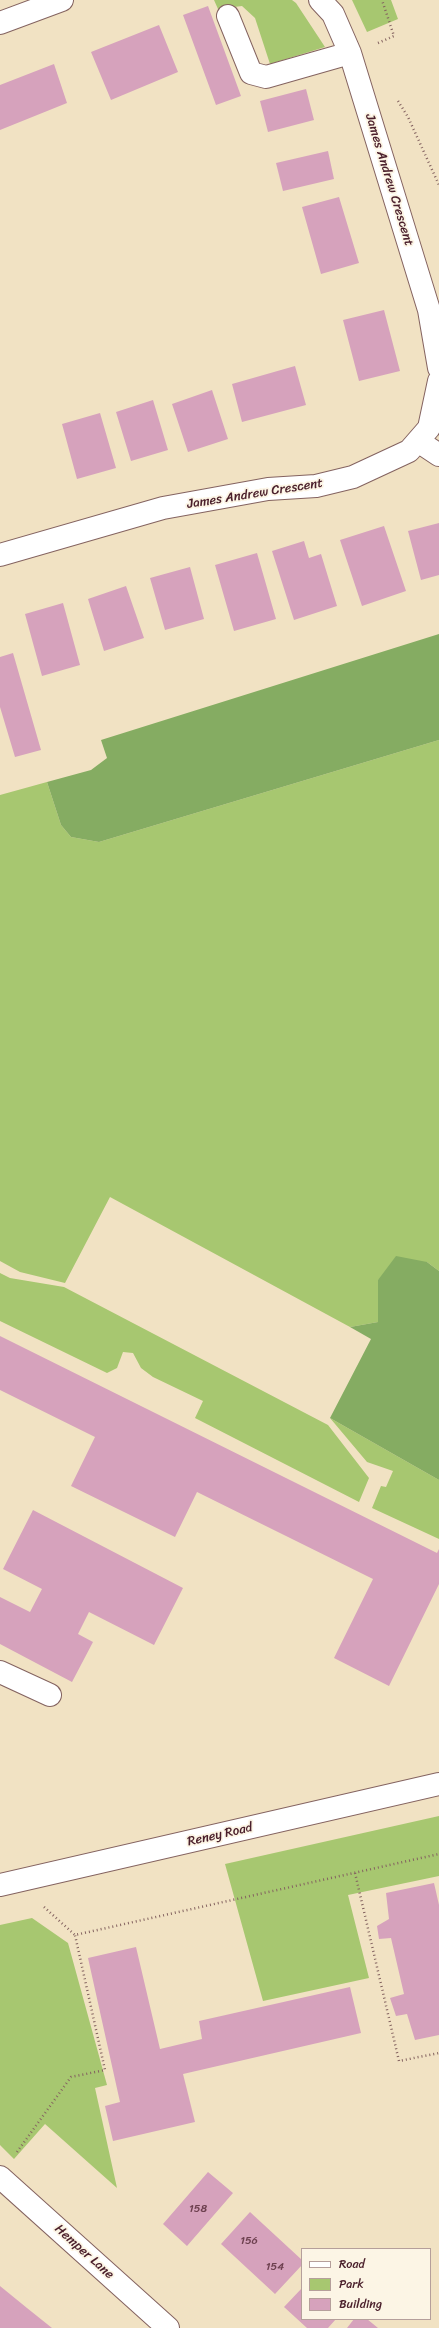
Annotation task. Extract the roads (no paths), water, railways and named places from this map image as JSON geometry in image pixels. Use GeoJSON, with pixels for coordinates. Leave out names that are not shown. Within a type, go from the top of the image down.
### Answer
{"type":"FeatureCollection","features":[{"type":"Feature","properties":{"kind":"street"},"geometry":{"type":"LineString","coordinates":[[0,22],[62,0]]}},
{"type":"Feature","properties":{"kind":"street","name":"James Andrew Crescent"},"geometry":{"type":"LineString","coordinates":[[320,0],[333,14],[350,53],[430,310],[439,368]]}},
{"type":"Feature","properties":{"kind":"street"},"geometry":{"type":"LineString","coordinates":[[228,16],[252,73],[266,77],[350,53]]}},
{"type":"Feature","properties":{"kind":"street","name":"James Andrew Crescent"},"geometry":{"type":"LineString","coordinates":[[0,555],[163,508],[268,489],[316,486],[353,476],[409,451],[429,428],[439,381]]}},
{"type":"Feature","properties":{"kind":"street"},"geometry":{"type":"LineString","coordinates":[[418,441],[439,455]]}},
{"type":"Feature","properties":{"kind":"street"},"geometry":{"type":"LineString","coordinates":[[0,1672],[50,1695]]}},
{"type":"Feature","properties":{"kind":"street","name":"Reney Road"},"geometry":{"type":"LineString","coordinates":[[8,1883],[439,1784]]}},
{"type":"Feature","properties":{"kind":"street","name":"Hemper Lane"},"geometry":{"type":"LineString","coordinates":[[0,2177],[168,2328]]}}]}
